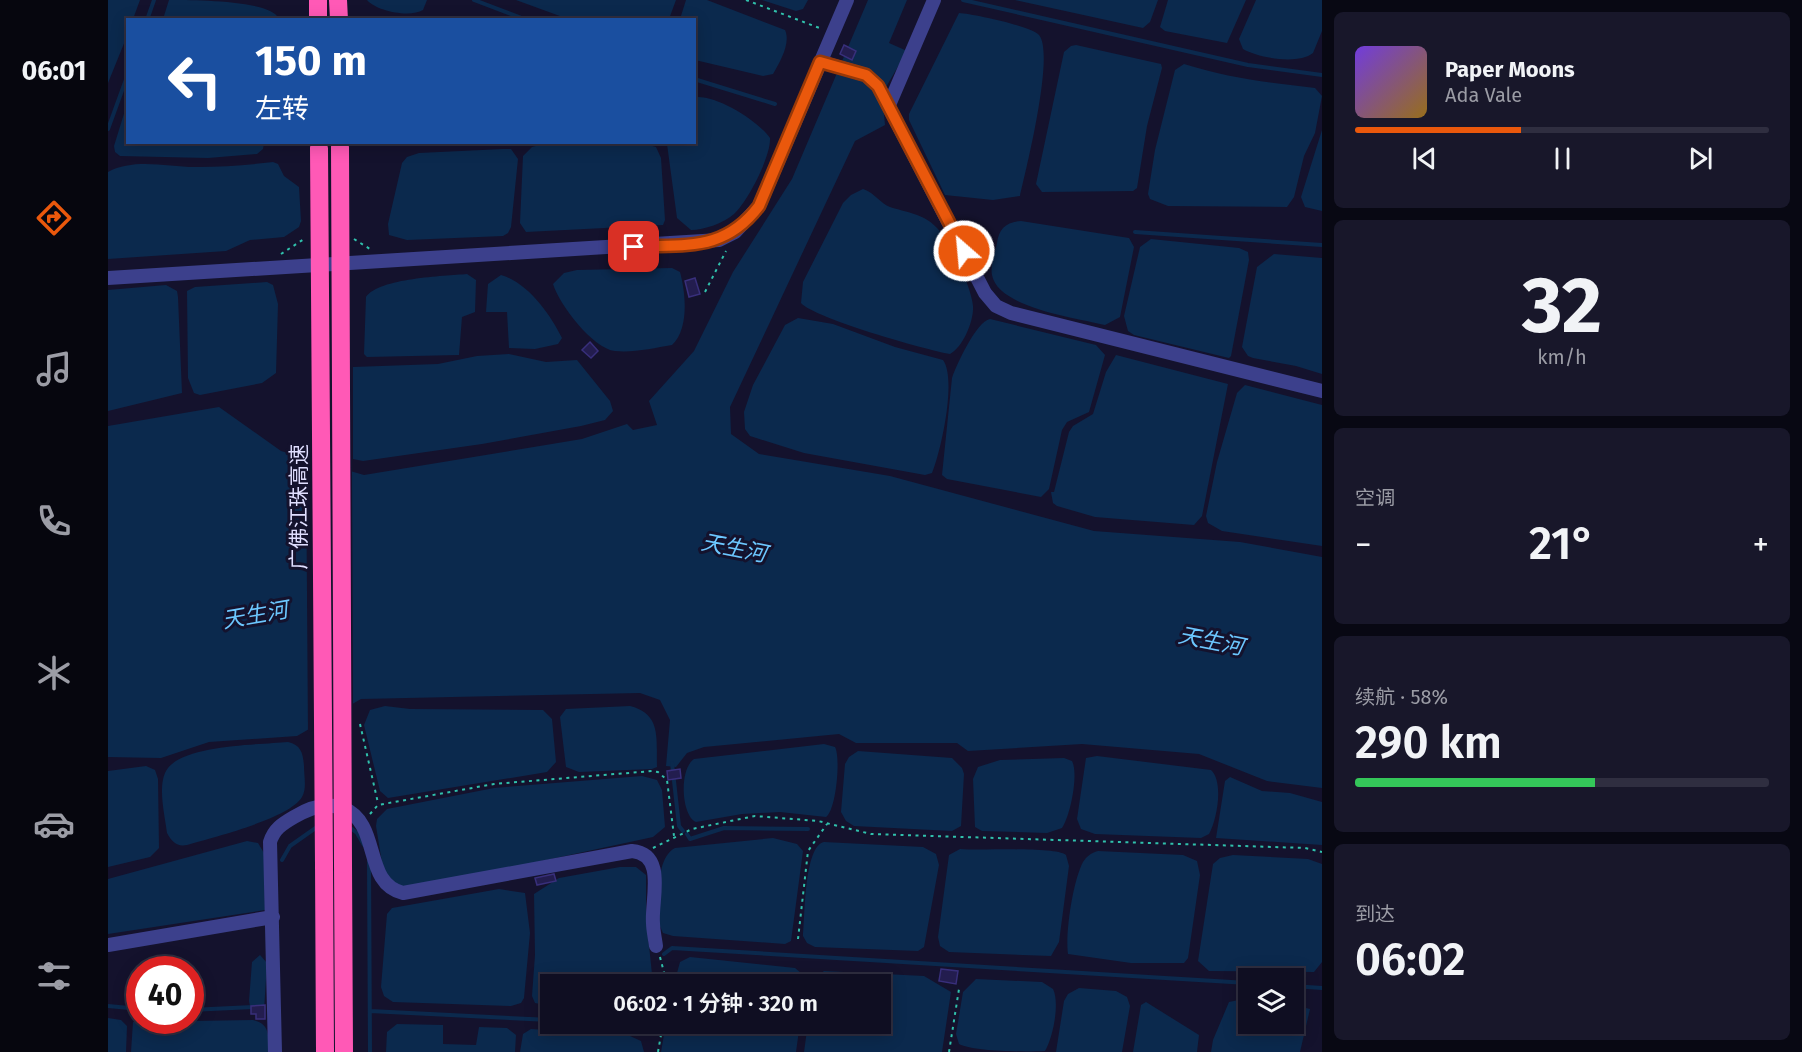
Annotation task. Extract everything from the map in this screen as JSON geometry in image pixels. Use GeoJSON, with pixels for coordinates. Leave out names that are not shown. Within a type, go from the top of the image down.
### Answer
{"type":"FeatureCollection","features":[{"type":"Feature","properties":{"kind":"highway"},"geometry":{"type":"LineString","coordinates":[[318,0],[318,18]]}},
{"type":"Feature","properties":{"kind":"highway"},"geometry":{"type":"LineString","coordinates":[[338,0],[339,18]]}},
{"type":"Feature","properties":{"kind":"highway","name":"广佛江珠高速"},"geometry":{"type":"LineString","coordinates":[[319,145],[325,1052]]}},
{"type":"Feature","properties":{"kind":"highway","name":"广佛江珠高速"},"geometry":{"type":"LineString","coordinates":[[340,145],[344,1052]]}},
{"type":"Feature","properties":{"kind":"street"},"geometry":{"type":"LineString","coordinates":[[108,278],[701,243],[719,240],[735,232],[759,206],[847,0]]}},
{"type":"Feature","properties":{"kind":"street"},"geometry":{"type":"LineString","coordinates":[[889,105],[934,0]]}},
{"type":"Feature","properties":{"kind":"street"},"geometry":{"type":"LineString","coordinates":[[820,62],[866,75],[878,86],[985,292],[996,306],[1011,313],[1322,392]]}},
{"type":"Feature","properties":{"kind":"street"},"geometry":{"type":"LineString","coordinates":[[275,1052],[270,843],[273,833],[279,826],[309,810],[334,805],[349,810],[362,822],[367,831],[380,876],[393,891],[403,893],[633,851],[642,853],[648,856],[654,870],[652,922],[656,946]]}},
{"type":"Feature","properties":{"kind":"street"},"geometry":{"type":"LineString","coordinates":[[108,945],[273,917]]}},
{"type":"Feature","properties":{"kind":"path"},"geometry":{"type":"LineString","coordinates":[[746,0],[833,33]]}},
{"type":"Feature","properties":{"kind":"path"},"geometry":{"type":"LineString","coordinates":[[705,292],[735,232]]}},
{"type":"Feature","properties":{"kind":"path"},"geometry":{"type":"LineString","coordinates":[[360,724],[378,805]]}},
{"type":"Feature","properties":{"kind":"path"},"geometry":{"type":"LineString","coordinates":[[362,822],[378,805],[494,784],[658,772],[664,775],[669,785],[674,837]]}},
{"type":"Feature","properties":{"kind":"path"},"geometry":{"type":"LineString","coordinates":[[642,853],[692,829],[755,816],[786,817],[871,834],[1124,840],[1305,848],[1322,852]]}},
{"type":"Feature","properties":{"kind":"path"},"geometry":{"type":"LineString","coordinates":[[798,939],[808,851],[827,824]]}},
{"type":"Feature","properties":{"kind":"path"},"geometry":{"type":"LineString","coordinates":[[656,946],[664,974]]}},
{"type":"Feature","properties":{"kind":"path"},"geometry":{"type":"LineString","coordinates":[[949,1052],[959,989]]}},
{"type":"Feature","properties":{"kind":"path"},"geometry":{"type":"LineString","coordinates":[[658,1052],[661,1034]]}},
{"type":"Feature","properties":{"kind":"water"},"geometry":{"type":"Polygon","coordinates":[[[108,0],[140,0],[133,18],[126,18],[126,38],[108,83],[108,0]]]}},
{"type":"Feature","properties":{"kind":"water"},"geometry":{"type":"Polygon","coordinates":[[[169,0],[230,2],[262,8],[278,18],[163,18],[169,0]]]}},
{"type":"Feature","properties":{"kind":"water"},"geometry":{"type":"Polygon","coordinates":[[[367,0],[427,0],[423,10],[402,13],[385,10],[367,0]]]}},
{"type":"Feature","properties":{"kind":"water"},"geometry":{"type":"Polygon","coordinates":[[[516,0],[676,0],[669,18],[565,18],[516,0]]]}},
{"type":"Feature","properties":{"kind":"water"},"geometry":{"type":"Polygon","coordinates":[[[686,0],[707,0],[785,30],[786,46],[773,74],[763,76],[696,60],[696,18],[680,18],[686,0]]]}},
{"type":"Feature","properties":{"kind":"water"},"geometry":{"type":"Polygon","coordinates":[[[762,0],[808,0],[803,9],[796,11],[762,0]]]}},
{"type":"Feature","properties":{"kind":"water","name":"天生河"},"geometry":{"type":"Polygon","coordinates":[[[868,0],[907,0],[889,43],[907,51],[882,94],[885,125],[855,141],[730,407],[731,434],[759,454],[890,476],[1094,531],[1240,542],[1322,557],[1322,788],[1267,781],[1199,754],[1082,744],[968,751],[957,743],[856,743],[839,734],[704,747],[687,753],[676,767],[666,766],[670,720],[660,700],[640,693],[361,699],[297,736],[209,742],[161,758],[108,757],[108,426],[219,407],[281,451],[364,475],[582,439],[627,424],[633,430],[657,425],[649,401],[694,351],[733,272],[792,179],[868,0]]]}},
{"type":"Feature","properties":{"kind":"water"},"geometry":{"type":"Polygon","coordinates":[[[1015,0],[1158,0],[1150,22],[1143,28],[1015,0]]]}},
{"type":"Feature","properties":{"kind":"water"},"geometry":{"type":"Polygon","coordinates":[[[1168,0],[1246,0],[1227,43],[1165,31],[1160,27],[1168,0]]]}},
{"type":"Feature","properties":{"kind":"water"},"geometry":{"type":"Polygon","coordinates":[[[1256,0],[1322,0],[1322,31],[1313,53],[1298,59],[1278,59],[1243,49],[1239,39],[1256,0]]]}},
{"type":"Feature","properties":{"kind":"water"},"geometry":{"type":"Polygon","coordinates":[[[959,13],[1025,28],[1039,35],[1043,46],[1042,87],[1020,196],[993,200],[945,195],[909,120],[909,114],[959,13]]]}},
{"type":"Feature","properties":{"kind":"water"},"geometry":{"type":"Polygon","coordinates":[[[1076,45],[1161,64],[1162,68],[1147,126],[1137,188],[1133,191],[1042,192],[1036,184],[1064,52],[1076,45]]]}},
{"type":"Feature","properties":{"kind":"water"},"geometry":{"type":"Polygon","coordinates":[[[1184,64],[1265,82],[1315,88],[1322,96],[1315,133],[1304,156],[1294,197],[1287,207],[1168,206],[1150,199],[1148,194],[1155,150],[1175,70],[1184,64]]]}},
{"type":"Feature","properties":{"kind":"water"},"geometry":{"type":"Polygon","coordinates":[[[696,97],[704,97],[736,110],[764,131],[770,138],[767,156],[752,189],[740,208],[730,217],[702,229],[691,230],[677,218],[667,144],[696,144],[696,97]]]}},
{"type":"Feature","properties":{"kind":"water"},"geometry":{"type":"Polygon","coordinates":[[[126,107],[126,144],[264,144],[263,149],[257,154],[208,158],[120,156],[115,152],[114,146],[126,107]]]}},
{"type":"Feature","properties":{"kind":"water"},"geometry":{"type":"Polygon","coordinates":[[[1322,130],[1322,211],[1305,207],[1301,197],[1322,130]]]}},
{"type":"Feature","properties":{"kind":"water"},"geometry":{"type":"Polygon","coordinates":[[[543,144],[645,144],[656,147],[661,158],[665,220],[663,225],[526,232],[520,223],[523,156],[532,147],[543,144]]]}},
{"type":"Feature","properties":{"kind":"water"},"geometry":{"type":"Polygon","coordinates":[[[511,149],[518,159],[511,227],[508,233],[503,236],[407,240],[389,235],[388,224],[402,163],[407,157],[419,153],[511,149]]]}},
{"type":"Feature","properties":{"kind":"water"},"geometry":{"type":"Polygon","coordinates":[[[273,162],[278,164],[284,176],[299,187],[301,221],[299,227],[284,237],[250,240],[226,251],[108,259],[108,172],[141,164],[208,167],[273,162]]]}},
{"type":"Feature","properties":{"kind":"water"},"geometry":{"type":"Polygon","coordinates":[[[863,189],[887,206],[920,216],[931,223],[942,233],[953,252],[968,287],[973,312],[970,326],[963,340],[950,354],[848,325],[826,317],[801,303],[803,282],[843,203],[851,195],[863,189]]]}},
{"type":"Feature","properties":{"kind":"water"},"geometry":{"type":"Polygon","coordinates":[[[1021,221],[1129,238],[1134,247],[1120,317],[1105,325],[1059,315],[1040,310],[1008,296],[997,286],[992,275],[992,268],[999,234],[1007,225],[1021,221]]]}},
{"type":"Feature","properties":{"kind":"water"},"geometry":{"type":"Polygon","coordinates":[[[1151,239],[1239,248],[1248,252],[1249,260],[1229,358],[1134,335],[1128,331],[1124,316],[1140,247],[1151,239]]]}},
{"type":"Feature","properties":{"kind":"water"},"geometry":{"type":"Polygon","coordinates":[[[1274,254],[1322,258],[1322,374],[1296,366],[1253,358],[1248,356],[1242,347],[1257,267],[1274,254]]]}},
{"type":"Feature","properties":{"kind":"water"},"geometry":{"type":"Polygon","coordinates":[[[672,268],[680,272],[684,290],[685,311],[681,330],[672,345],[644,350],[615,351],[597,342],[569,313],[553,284],[564,273],[577,270],[672,268]]]}},
{"type":"Feature","properties":{"kind":"water"},"geometry":{"type":"Polygon","coordinates":[[[467,274],[476,280],[475,312],[462,317],[459,355],[367,357],[364,354],[366,297],[373,291],[413,279],[467,274]]]}},
{"type":"Feature","properties":{"kind":"water"},"geometry":{"type":"Polygon","coordinates":[[[501,275],[520,285],[537,300],[562,338],[558,344],[535,349],[509,348],[507,312],[486,312],[488,284],[501,275]]]}},
{"type":"Feature","properties":{"kind":"water"},"geometry":{"type":"Polygon","coordinates":[[[267,282],[273,285],[278,304],[276,373],[262,383],[200,395],[194,393],[188,378],[187,291],[195,287],[267,282]]]}},
{"type":"Feature","properties":{"kind":"water"},"geometry":{"type":"Polygon","coordinates":[[[166,285],[177,291],[178,297],[182,393],[108,411],[108,290],[166,285]]]}},
{"type":"Feature","properties":{"kind":"water"},"geometry":{"type":"Polygon","coordinates":[[[798,318],[833,324],[895,347],[943,360],[947,369],[948,398],[943,433],[932,473],[925,475],[804,453],[750,436],[745,429],[744,412],[753,385],[785,325],[798,318]]]}},
{"type":"Feature","properties":{"kind":"water"},"geometry":{"type":"Polygon","coordinates":[[[990,319],[1096,345],[1105,355],[1089,412],[1067,422],[1062,430],[1049,489],[1041,497],[947,479],[942,475],[952,378],[973,335],[990,319]]]}},
{"type":"Feature","properties":{"kind":"water"},"geometry":{"type":"Polygon","coordinates":[[[509,354],[546,362],[577,360],[610,401],[613,411],[605,420],[581,426],[482,444],[363,461],[353,459],[353,367],[438,364],[477,356],[509,354]]]}},
{"type":"Feature","properties":{"kind":"water"},"geometry":{"type":"Polygon","coordinates":[[[1116,355],[1228,384],[1202,516],[1194,525],[1095,517],[1053,503],[1051,492],[1054,492],[1069,432],[1073,426],[1093,414],[1106,372],[1116,355]]]}},
{"type":"Feature","properties":{"kind":"water"},"geometry":{"type":"Polygon","coordinates":[[[1245,385],[1322,405],[1322,546],[1222,531],[1208,523],[1206,516],[1217,462],[1237,393],[1245,385]]]}},
{"type":"Feature","properties":{"kind":"water"},"geometry":{"type":"Polygon","coordinates":[[[385,706],[410,709],[543,710],[552,719],[556,762],[547,772],[388,798],[380,791],[364,725],[370,710],[385,706]]]}},
{"type":"Feature","properties":{"kind":"water"},"geometry":{"type":"Polygon","coordinates":[[[630,706],[648,715],[652,721],[656,738],[657,767],[579,772],[566,767],[560,717],[566,709],[630,706]]]}},
{"type":"Feature","properties":{"kind":"water"},"geometry":{"type":"Polygon","coordinates":[[[288,742],[299,747],[304,761],[304,790],[302,797],[294,805],[267,820],[187,845],[175,843],[171,839],[167,833],[162,787],[165,773],[173,763],[185,756],[202,751],[240,745],[288,742]]]}},
{"type":"Feature","properties":{"kind":"water"},"geometry":{"type":"Polygon","coordinates":[[[824,744],[835,747],[838,762],[835,795],[830,813],[826,817],[780,812],[742,814],[696,822],[687,811],[684,781],[689,764],[694,759],[824,744]]]}},
{"type":"Feature","properties":{"kind":"water"},"geometry":{"type":"Polygon","coordinates":[[[858,751],[952,758],[962,768],[964,774],[961,826],[952,831],[854,826],[846,821],[841,812],[845,764],[849,757],[858,751]]]}},
{"type":"Feature","properties":{"kind":"water"},"geometry":{"type":"Polygon","coordinates":[[[1097,756],[1211,770],[1217,783],[1218,801],[1215,820],[1209,834],[1201,838],[1095,834],[1081,829],[1077,819],[1086,758],[1097,756]]]}},
{"type":"Feature","properties":{"kind":"water"},"geometry":{"type":"Polygon","coordinates":[[[1064,758],[1072,761],[1075,775],[1071,805],[1062,828],[1047,833],[982,831],[975,827],[973,779],[978,767],[1000,760],[1064,758]]]}},
{"type":"Feature","properties":{"kind":"water"},"geometry":{"type":"Polygon","coordinates":[[[146,766],[155,770],[158,779],[159,848],[150,857],[108,867],[108,771],[146,766]]]}},
{"type":"Feature","properties":{"kind":"water"},"geometry":{"type":"Polygon","coordinates":[[[642,776],[657,780],[662,790],[665,827],[653,837],[412,889],[392,883],[383,869],[376,826],[377,819],[387,809],[494,788],[642,776]]]}},
{"type":"Feature","properties":{"kind":"water"},"geometry":{"type":"Polygon","coordinates":[[[1230,777],[1262,791],[1290,793],[1322,802],[1322,845],[1216,838],[1225,781],[1230,777]]]}},
{"type":"Feature","properties":{"kind":"water"},"geometry":{"type":"Polygon","coordinates":[[[773,838],[797,844],[803,851],[791,941],[785,944],[673,936],[663,933],[659,924],[660,882],[661,871],[668,854],[675,848],[773,838]]]}},
{"type":"Feature","properties":{"kind":"water"},"geometry":{"type":"Polygon","coordinates":[[[247,841],[258,843],[264,853],[265,910],[108,934],[108,879],[247,841]]]}},
{"type":"Feature","properties":{"kind":"water"},"geometry":{"type":"Polygon","coordinates":[[[824,842],[923,847],[936,854],[939,865],[924,947],[918,951],[815,947],[807,943],[803,936],[809,868],[817,846],[824,842]]]}},
{"type":"Feature","properties":{"kind":"water"},"geometry":{"type":"Polygon","coordinates":[[[960,849],[1033,850],[1059,852],[1066,855],[1069,866],[1059,942],[1051,956],[949,952],[940,946],[938,937],[949,855],[960,849]]]}},
{"type":"Feature","properties":{"kind":"water"},"geometry":{"type":"Polygon","coordinates":[[[1098,851],[1183,855],[1197,861],[1200,875],[1188,958],[1184,963],[1131,963],[1068,954],[1069,921],[1076,881],[1085,860],[1089,855],[1098,851]]]}},
{"type":"Feature","properties":{"kind":"water"},"geometry":{"type":"Polygon","coordinates":[[[1233,855],[1308,859],[1322,864],[1322,962],[1314,972],[1304,972],[1304,968],[1238,968],[1238,971],[1209,971],[1198,961],[1213,864],[1220,858],[1233,855]]]}},
{"type":"Feature","properties":{"kind":"water"},"geometry":{"type":"Polygon","coordinates":[[[620,867],[636,867],[646,875],[646,916],[652,974],[540,974],[540,1004],[535,1003],[532,996],[535,955],[534,894],[559,878],[620,867]]]}},
{"type":"Feature","properties":{"kind":"water"},"geometry":{"type":"Polygon","coordinates":[[[499,889],[525,893],[530,933],[524,998],[521,1003],[511,1006],[393,1002],[384,996],[381,987],[387,914],[392,908],[499,889]]]}},
{"type":"Feature","properties":{"kind":"water"},"geometry":{"type":"Polygon","coordinates":[[[260,955],[267,963],[264,1011],[251,1011],[249,1001],[252,962],[260,955]]]}},
{"type":"Feature","properties":{"kind":"water"},"geometry":{"type":"Polygon","coordinates":[[[690,957],[795,968],[801,974],[677,974],[680,962],[690,957]]]}},
{"type":"Feature","properties":{"kind":"water"},"geometry":{"type":"Polygon","coordinates":[[[824,971],[884,974],[820,974],[824,971]]]}},
{"type":"Feature","properties":{"kind":"water"},"geometry":{"type":"Polygon","coordinates":[[[891,974],[924,976],[951,992],[942,1052],[804,1052],[806,1034],[891,1034],[891,974]]]}},
{"type":"Feature","properties":{"kind":"water"},"geometry":{"type":"Polygon","coordinates":[[[976,979],[1042,982],[1053,989],[1056,1003],[1055,1020],[1045,1051],[988,1050],[959,1044],[956,1034],[963,992],[976,979]]]}},
{"type":"Feature","properties":{"kind":"water"},"geometry":{"type":"Polygon","coordinates":[[[1079,988],[1116,991],[1127,997],[1130,1006],[1122,1052],[1056,1052],[1064,1001],[1068,994],[1079,988]]]}},
{"type":"Feature","properties":{"kind":"water"},"geometry":{"type":"Polygon","coordinates":[[[1238,1000],[1238,1034],[1304,1034],[1304,1008],[1310,1009],[1300,1052],[1211,1052],[1213,1040],[1229,1002],[1238,1000]]]}},
{"type":"Feature","properties":{"kind":"water"},"geometry":{"type":"Polygon","coordinates":[[[1146,1002],[1199,1035],[1197,1052],[1133,1052],[1141,1005],[1146,1002]]]}},
{"type":"Feature","properties":{"kind":"water"},"geometry":{"type":"Polygon","coordinates":[[[108,1018],[121,1020],[126,1025],[126,1052],[108,1052],[108,1018]]]}},
{"type":"Feature","properties":{"kind":"water"},"geometry":{"type":"Polygon","coordinates":[[[253,1020],[259,1022],[266,1028],[269,1052],[131,1052],[132,1034],[204,1034],[204,1021],[253,1020]]]}},
{"type":"Feature","properties":{"kind":"water"},"geometry":{"type":"Polygon","coordinates":[[[397,1024],[443,1025],[443,1044],[476,1045],[479,1027],[507,1028],[516,1035],[515,1052],[386,1052],[387,1032],[397,1024]]]}},
{"type":"Feature","properties":{"kind":"water"},"geometry":{"type":"Polygon","coordinates":[[[531,1029],[540,1030],[540,1034],[630,1036],[641,1041],[644,1052],[520,1052],[523,1034],[531,1029]]]}},
{"type":"Feature","properties":{"kind":"water"},"geometry":{"type":"Polygon","coordinates":[[[664,1034],[798,1034],[796,1052],[661,1052],[664,1034]]]}},
{"type":"Feature","properties":{"kind":"pier"},"geometry":{"type":"Polygon","coordinates":[[[306,455],[352,468],[353,707],[308,733],[306,455]]]}},
{"type":"Feature","properties":{"kind":"building"},"geometry":{"type":"Polygon","coordinates":[[[844,45],[856,51],[852,60],[840,54],[844,45]]]}},
{"type":"Feature","properties":{"kind":"building"},"geometry":{"type":"Polygon","coordinates":[[[695,278],[700,294],[689,297],[685,281],[695,278]]]}},
{"type":"Feature","properties":{"kind":"building"},"geometry":{"type":"Polygon","coordinates":[[[590,342],[598,351],[591,358],[582,350],[590,342]]]}},
{"type":"Feature","properties":{"kind":"building"},"geometry":{"type":"Polygon","coordinates":[[[680,769],[681,778],[668,780],[667,771],[680,769]]]}},
{"type":"Feature","properties":{"kind":"building"},"geometry":{"type":"Polygon","coordinates":[[[554,874],[556,881],[537,885],[535,878],[554,874]]]}},
{"type":"Feature","properties":{"kind":"building"},"geometry":{"type":"Polygon","coordinates":[[[941,969],[958,971],[956,984],[939,981],[941,969]]]}},
{"type":"Feature","properties":{"kind":"building"},"geometry":{"type":"Polygon","coordinates":[[[265,1005],[265,1019],[256,1019],[256,1014],[251,1014],[251,1006],[265,1005]]]}},
{"type":"Feature","properties":{"kind":"waterway"},"geometry":{"type":"LineString","coordinates":[[148,18],[154,0]]}},
{"type":"Feature","properties":{"kind":"waterway"},"geometry":{"type":"LineString","coordinates":[[474,0],[522,18]]}},
{"type":"Feature","properties":{"kind":"waterway"},"geometry":{"type":"LineString","coordinates":[[963,0],[1248,65],[1322,75]]}},
{"type":"Feature","properties":{"kind":"waterway"},"geometry":{"type":"LineString","coordinates":[[108,129],[126,80]]}},
{"type":"Feature","properties":{"kind":"waterway"},"geometry":{"type":"LineString","coordinates":[[696,80],[775,104]]}},
{"type":"Feature","properties":{"kind":"waterway"},"geometry":{"type":"LineString","coordinates":[[1135,232],[1322,245]]}},
{"type":"Feature","properties":{"kind":"waterway"},"geometry":{"type":"LineString","coordinates":[[672,763],[679,826],[683,831]]}},
{"type":"Feature","properties":{"kind":"waterway"},"geometry":{"type":"LineString","coordinates":[[348,826],[357,833],[364,845]]}},
{"type":"Feature","properties":{"kind":"waterway"},"geometry":{"type":"LineString","coordinates":[[282,860],[290,846],[317,827]]}},
{"type":"Feature","properties":{"kind":"waterway"},"geometry":{"type":"LineString","coordinates":[[687,834],[690,839],[724,828],[808,829]]}},
{"type":"Feature","properties":{"kind":"waterway"},"geometry":{"type":"LineString","coordinates":[[369,861],[370,1052]]}},
{"type":"Feature","properties":{"kind":"waterway"},"geometry":{"type":"LineString","coordinates":[[664,954],[672,948],[1238,982]]}},
{"type":"Feature","properties":{"kind":"waterway"},"geometry":{"type":"LineString","coordinates":[[1304,987],[1322,988]]}},
{"type":"Feature","properties":{"kind":"waterway"},"geometry":{"type":"LineString","coordinates":[[108,1006],[126,1008]]}},
{"type":"Feature","properties":{"kind":"waterway"},"geometry":{"type":"LineString","coordinates":[[204,1009],[253,1007]]}},
{"type":"Feature","properties":{"kind":"waterway"},"geometry":{"type":"LineString","coordinates":[[370,1011],[540,1020]]}},
{"type":"Feature","properties":{"kind":"route"},"geometry":{"type":"LineString","coordinates":[[634,247],[719,240],[735,232],[748,220],[759,206],[820,62],[866,75],[878,86],[964,251]]}}]}
